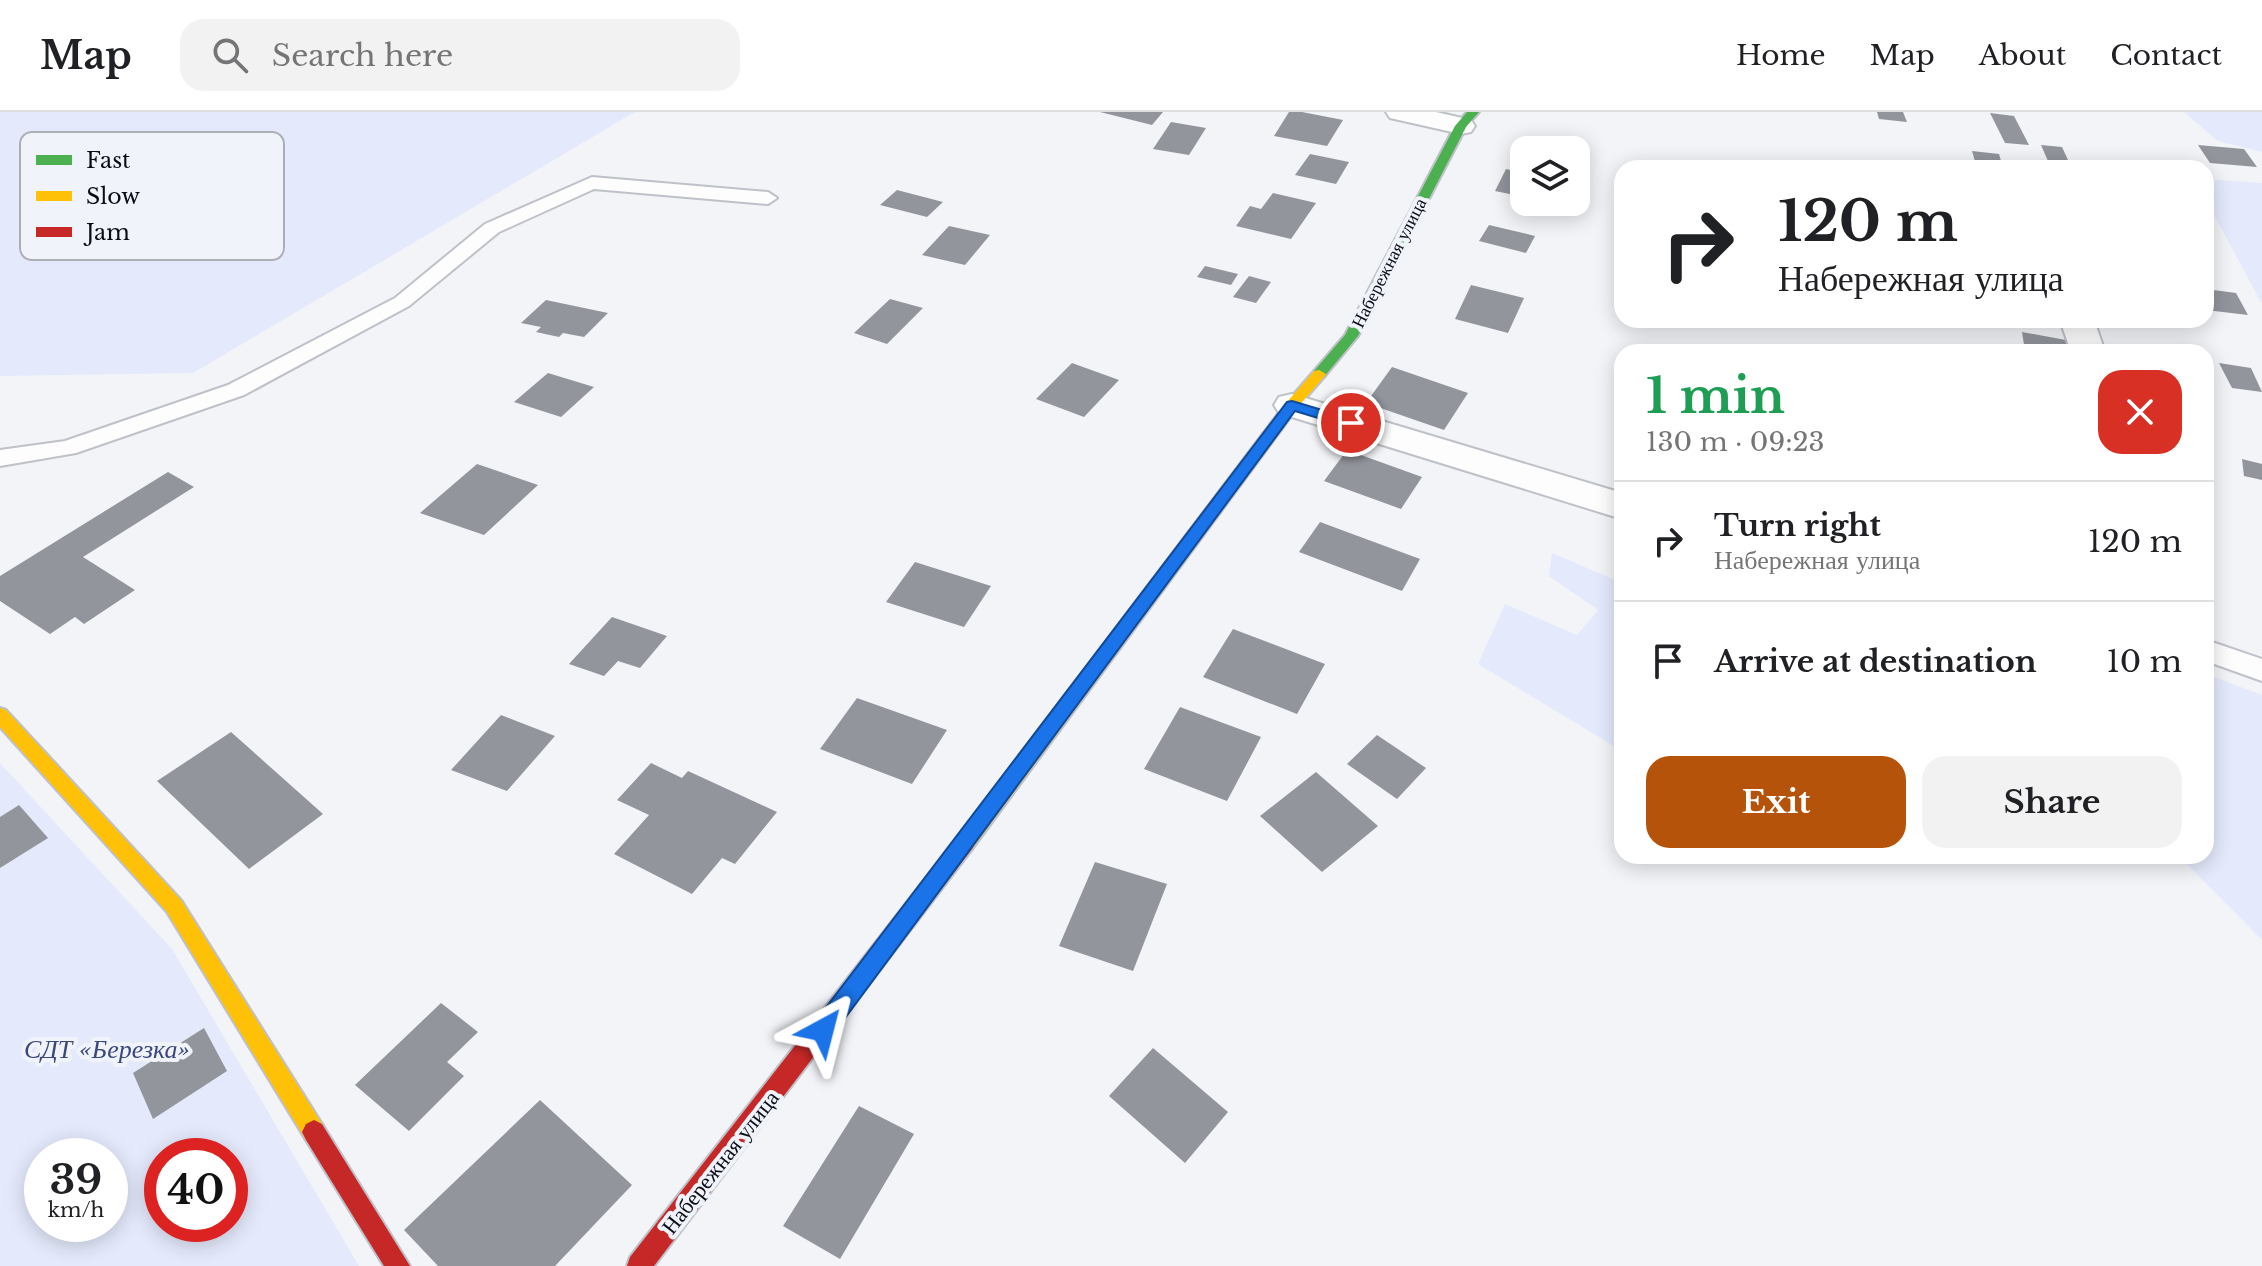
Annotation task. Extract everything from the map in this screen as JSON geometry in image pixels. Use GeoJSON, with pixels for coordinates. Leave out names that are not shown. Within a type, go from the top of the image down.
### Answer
{"type":"FeatureCollection","features":[{"type":"Feature","properties":{"kind":"street"},"geometry":{"type":"LineString","coordinates":[[1400,112],[1467,119]]}},
{"type":"Feature","properties":{"kind":"street","name":"Набережная улица"},"geometry":{"type":"LineString","coordinates":[[639,1266],[878,959],[1292,405],[1351,336],[1467,119]]}},
{"type":"Feature","properties":{"kind":"street"},"geometry":{"type":"LineString","coordinates":[[1292,405],[1614,504]]}},
{"type":"Feature","properties":{"kind":"street"},"geometry":{"type":"LineString","coordinates":[[0,715],[174,906],[398,1266]]}},
{"type":"Feature","properties":{"kind":"lane"},"geometry":{"type":"LineString","coordinates":[[0,458],[68,448],[236,390],[402,302],[492,228],[592,183],[768,198]]}},
{"type":"Feature","properties":{"kind":"lane"},"geometry":{"type":"LineString","coordinates":[[2214,653],[2262,670]]}},
{"type":"Feature","properties":{"kind":"green space"},"geometry":{"type":"Polygon","coordinates":[[[0,112],[635,112],[193,373],[0,376],[0,112]]]}},
{"type":"Feature","properties":{"kind":"green space"},"geometry":{"type":"Polygon","coordinates":[[[2184,112],[2262,112],[2262,152],[2218,141],[2184,112]]]}},
{"type":"Feature","properties":{"kind":"green space"},"geometry":{"type":"Polygon","coordinates":[[[2214,180],[2262,183],[2262,304],[2214,215],[2214,180]]]}},
{"type":"Feature","properties":{"kind":"green space"},"geometry":{"type":"Polygon","coordinates":[[[1552,553],[1614,580],[1614,746],[1478,664],[1505,604],[1577,635],[1598,610],[1549,576],[1552,553]]]}},
{"type":"Feature","properties":{"kind":"green space"},"geometry":{"type":"Polygon","coordinates":[[[2214,677],[2262,695],[2262,940],[2187,864],[2214,864],[2214,677]]]}},
{"type":"Feature","properties":{"kind":"green space","name":"СДТ «Березка»"},"geometry":{"type":"Polygon","coordinates":[[[0,763],[172,949],[359,1266],[0,1266],[0,763]]]}},
{"type":"Feature","properties":{"kind":"building"},"geometry":{"type":"Polygon","coordinates":[[[1100,112],[1163,112],[1152,125],[1100,112]]]}},
{"type":"Feature","properties":{"kind":"building"},"geometry":{"type":"Polygon","coordinates":[[[1289,112],[1343,120],[1327,146],[1274,136],[1289,112]]]}},
{"type":"Feature","properties":{"kind":"building"},"geometry":{"type":"Polygon","coordinates":[[[1877,112],[1903,112],[1907,122],[1879,119],[1877,112]]]}},
{"type":"Feature","properties":{"kind":"building"},"geometry":{"type":"Polygon","coordinates":[[[1990,113],[2014,116],[2029,145],[2005,143],[1990,113]]]}},
{"type":"Feature","properties":{"kind":"building"},"geometry":{"type":"Polygon","coordinates":[[[1171,122],[1206,128],[1189,155],[1153,149],[1171,122]]]}},
{"type":"Feature","properties":{"kind":"building"},"geometry":{"type":"Polygon","coordinates":[[[2041,145],[2062,147],[2068,160],[2048,160],[2041,145]]]}},
{"type":"Feature","properties":{"kind":"building"},"geometry":{"type":"Polygon","coordinates":[[[2198,145],[2244,149],[2257,167],[2214,163],[2214,160],[2208,160],[2198,145]]]}},
{"type":"Feature","properties":{"kind":"building"},"geometry":{"type":"Polygon","coordinates":[[[1972,151],[1999,154],[2001,160],[1975,160],[1972,151]]]}},
{"type":"Feature","properties":{"kind":"building"},"geometry":{"type":"Polygon","coordinates":[[[1310,154],[1349,162],[1336,184],[1295,175],[1310,154]]]}},
{"type":"Feature","properties":{"kind":"building"},"geometry":{"type":"Polygon","coordinates":[[[1506,169],[1510,170],[1510,194],[1495,191],[1506,169]]]}},
{"type":"Feature","properties":{"kind":"building"},"geometry":{"type":"Polygon","coordinates":[[[897,190],[943,202],[927,217],[880,205],[897,190]]]}},
{"type":"Feature","properties":{"kind":"building"},"geometry":{"type":"Polygon","coordinates":[[[1273,193],[1316,203],[1291,239],[1236,226],[1250,206],[1261,209],[1273,193]]]}},
{"type":"Feature","properties":{"kind":"building"},"geometry":{"type":"Polygon","coordinates":[[[1489,225],[1535,236],[1526,253],[1479,241],[1489,225]]]}},
{"type":"Feature","properties":{"kind":"building"},"geometry":{"type":"Polygon","coordinates":[[[949,226],[990,235],[965,265],[922,255],[949,226]]]}},
{"type":"Feature","properties":{"kind":"building"},"geometry":{"type":"Polygon","coordinates":[[[1205,266],[1238,274],[1231,285],[1197,277],[1205,266]]]}},
{"type":"Feature","properties":{"kind":"building"},"geometry":{"type":"Polygon","coordinates":[[[1249,276],[1271,282],[1256,303],[1233,297],[1249,276]]]}},
{"type":"Feature","properties":{"kind":"building"},"geometry":{"type":"Polygon","coordinates":[[[1471,285],[1524,298],[1508,333],[1455,319],[1471,285]]]}},
{"type":"Feature","properties":{"kind":"building"},"geometry":{"type":"Polygon","coordinates":[[[2214,290],[2236,293],[2248,315],[2214,311],[2214,290]]]}},
{"type":"Feature","properties":{"kind":"building"},"geometry":{"type":"Polygon","coordinates":[[[890,299],[923,308],[887,344],[854,333],[890,299]]]}},
{"type":"Feature","properties":{"kind":"building"},"geometry":{"type":"Polygon","coordinates":[[[546,300],[608,313],[584,337],[563,333],[559,337],[536,332],[541,327],[521,323],[546,300]]]}},
{"type":"Feature","properties":{"kind":"building"},"geometry":{"type":"Polygon","coordinates":[[[2022,332],[2066,340],[2067,344],[2024,344],[2022,332]]]}},
{"type":"Feature","properties":{"kind":"building"},"geometry":{"type":"Polygon","coordinates":[[[1072,363],[1119,380],[1084,417],[1036,399],[1072,363]]]}},
{"type":"Feature","properties":{"kind":"building"},"geometry":{"type":"Polygon","coordinates":[[[2219,363],[2251,368],[2262,392],[2232,388],[2219,363]]]}},
{"type":"Feature","properties":{"kind":"building"},"geometry":{"type":"Polygon","coordinates":[[[1392,367],[1468,393],[1444,430],[1366,403],[1392,367]]]}},
{"type":"Feature","properties":{"kind":"building"},"geometry":{"type":"Polygon","coordinates":[[[548,373],[594,387],[561,417],[514,402],[548,373]]]}},
{"type":"Feature","properties":{"kind":"building"},"geometry":{"type":"Polygon","coordinates":[[[1347,450],[1422,477],[1401,509],[1324,481],[1347,450]]]}},
{"type":"Feature","properties":{"kind":"building"},"geometry":{"type":"Polygon","coordinates":[[[2242,459],[2262,464],[2262,480],[2244,476],[2242,459]]]}},
{"type":"Feature","properties":{"kind":"building"},"geometry":{"type":"Polygon","coordinates":[[[477,464],[538,485],[484,535],[420,513],[477,464]]]}},
{"type":"Feature","properties":{"kind":"building"},"geometry":{"type":"Polygon","coordinates":[[[168,472],[194,487],[83,557],[135,590],[84,624],[75,617],[50,634],[0,601],[0,576],[168,472]]]}},
{"type":"Feature","properties":{"kind":"building"},"geometry":{"type":"Polygon","coordinates":[[[1320,522],[1420,559],[1402,591],[1299,552],[1320,522]]]}},
{"type":"Feature","properties":{"kind":"building"},"geometry":{"type":"Polygon","coordinates":[[[915,562],[991,586],[964,627],[886,602],[915,562]]]}},
{"type":"Feature","properties":{"kind":"building"},"geometry":{"type":"Polygon","coordinates":[[[612,617],[667,636],[640,668],[618,661],[604,676],[569,664],[612,617]]]}},
{"type":"Feature","properties":{"kind":"building"},"geometry":{"type":"Polygon","coordinates":[[[1233,629],[1325,664],[1297,714],[1203,677],[1233,629]]]}},
{"type":"Feature","properties":{"kind":"building"},"geometry":{"type":"Polygon","coordinates":[[[857,698],[947,730],[912,784],[820,749],[857,698]]]}},
{"type":"Feature","properties":{"kind":"building"},"geometry":{"type":"Polygon","coordinates":[[[1180,707],[1261,737],[1227,801],[1144,769],[1180,707]]]}},
{"type":"Feature","properties":{"kind":"building"},"geometry":{"type":"Polygon","coordinates":[[[501,715],[555,736],[507,791],[451,770],[501,715]]]}},
{"type":"Feature","properties":{"kind":"building"},"geometry":{"type":"Polygon","coordinates":[[[231,732],[323,814],[249,869],[157,781],[231,732]]]}},
{"type":"Feature","properties":{"kind":"building"},"geometry":{"type":"Polygon","coordinates":[[[1377,735],[1426,768],[1397,799],[1347,764],[1377,735]]]}},
{"type":"Feature","properties":{"kind":"building"},"geometry":{"type":"Polygon","coordinates":[[[651,763],[682,778],[688,771],[777,812],[735,864],[722,858],[692,894],[614,854],[649,815],[617,800],[651,763]]]}},
{"type":"Feature","properties":{"kind":"building"},"geometry":{"type":"Polygon","coordinates":[[[1316,772],[1378,826],[1322,872],[1260,816],[1316,772]]]}},
{"type":"Feature","properties":{"kind":"building"},"geometry":{"type":"Polygon","coordinates":[[[19,805],[48,838],[0,868],[0,817],[19,805]]]}},
{"type":"Feature","properties":{"kind":"building"},"geometry":{"type":"Polygon","coordinates":[[[1095,862],[1167,884],[1133,971],[1059,946],[1095,862]]]}},
{"type":"Feature","properties":{"kind":"building"},"geometry":{"type":"Polygon","coordinates":[[[441,1003],[478,1032],[447,1062],[464,1076],[409,1131],[355,1085],[441,1003]]]}},
{"type":"Feature","properties":{"kind":"building"},"geometry":{"type":"Polygon","coordinates":[[[204,1028],[227,1071],[153,1119],[133,1073],[204,1028]]]}},
{"type":"Feature","properties":{"kind":"building"},"geometry":{"type":"Polygon","coordinates":[[[1153,1048],[1228,1112],[1185,1163],[1109,1096],[1153,1048]]]}},
{"type":"Feature","properties":{"kind":"building"},"geometry":{"type":"Polygon","coordinates":[[[540,1100],[632,1185],[555,1266],[438,1266],[404,1230],[540,1100]]]}},
{"type":"Feature","properties":{"kind":"building"},"geometry":{"type":"Polygon","coordinates":[[[859,1106],[914,1134],[840,1259],[783,1226],[859,1106]]]}},
{"type":"Feature","properties":{"kind":"traffic: fast"},"geometry":{"type":"LineString","coordinates":[[1319,374],[1351,336],[1461,126],[1473,112]]}},
{"type":"Feature","properties":{"kind":"traffic: slow"},"geometry":{"type":"LineString","coordinates":[[965,843],[1292,405],[1319,374]]}},
{"type":"Feature","properties":{"kind":"traffic: slow"},"geometry":{"type":"LineString","coordinates":[[0,715],[174,906],[314,1132]]}},
{"type":"Feature","properties":{"kind":"traffic: jam"},"geometry":{"type":"LineString","coordinates":[[639,1266],[965,843]]}},
{"type":"Feature","properties":{"kind":"traffic: jam"},"geometry":{"type":"LineString","coordinates":[[314,1132],[398,1266]]}},
{"type":"Feature","properties":{"kind":"route"},"geometry":{"type":"LineString","coordinates":[[823,1030],[1292,405],[1351,423]]}}]}
